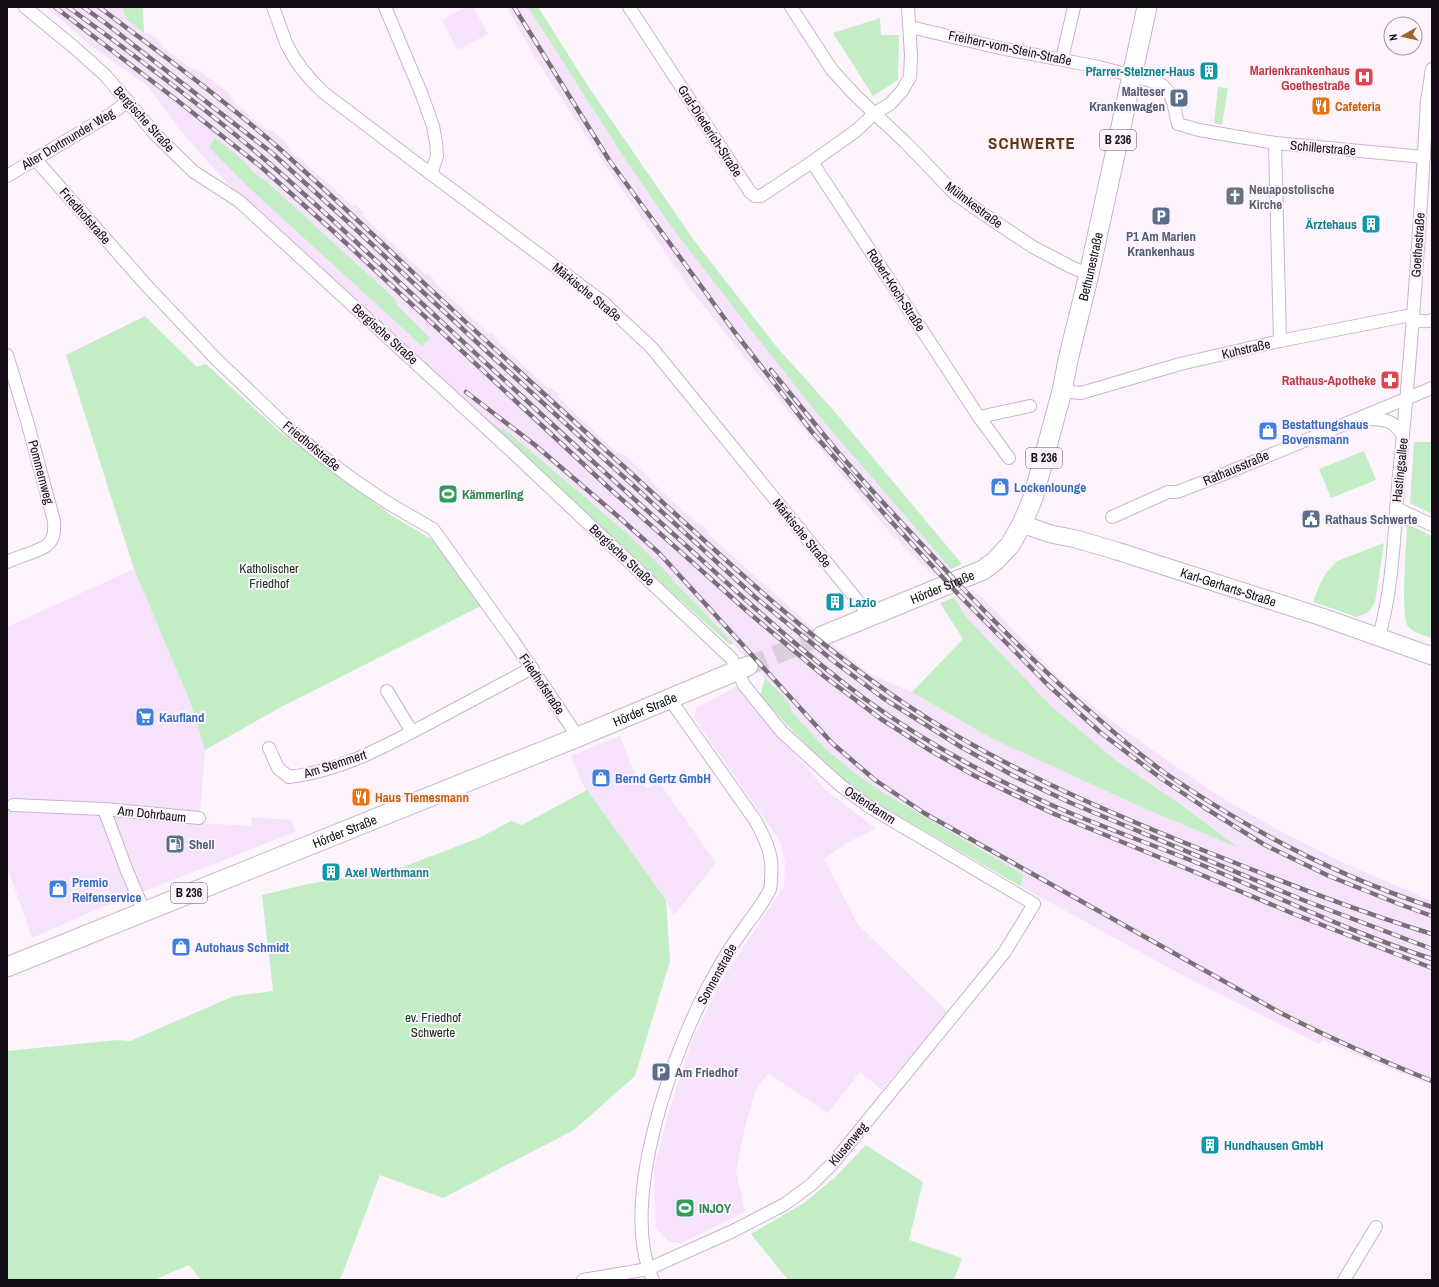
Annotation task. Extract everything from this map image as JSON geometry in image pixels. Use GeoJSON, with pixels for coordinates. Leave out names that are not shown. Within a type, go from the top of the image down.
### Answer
{"type":"FeatureCollection","features":[{"type":"Feature","properties":{"kind":"main road","name":"Bethunestraße"},"geometry":{"type":"LineString","coordinates":[[1022,524],[1033,498],[1062,391],[1133,76],[1147,7]]}},
{"type":"Feature","properties":{"kind":"main road","name":"Hörder Straße"},"geometry":{"type":"LineString","coordinates":[[822,636],[983,570],[995,561],[1010,545],[1022,524]]}},
{"type":"Feature","properties":{"kind":"main road","name":"Karl-Gerharts-Straße"},"geometry":{"type":"LineString","coordinates":[[1022,524],[1051,534],[1076,539],[1117,551],[1379,636],[1432,656]]}},
{"type":"Feature","properties":{"kind":"main road","name":"Hörder Straße"},"geometry":{"type":"LineString","coordinates":[[7,967],[743,668]]}},
{"type":"Feature","properties":{"kind":"street","name":"Bergische Straße"},"geometry":{"type":"LineString","coordinates":[[25,7],[105,75],[156,135],[194,172],[239,201],[422,368],[611,544],[726,654],[743,668]]}},
{"type":"Feature","properties":{"kind":"street","name":"Märkische Straße"},"geometry":{"type":"LineString","coordinates":[[273,7],[287,45],[297,62],[311,80],[324,92],[603,302],[652,348],[870,616]]}},
{"type":"Feature","properties":{"kind":"street"},"geometry":{"type":"LineString","coordinates":[[385,7],[422,95],[433,126],[437,156],[431,174]]}},
{"type":"Feature","properties":{"kind":"street","name":"Graf-Diederich-Straße"},"geometry":{"type":"LineString","coordinates":[[629,7],[750,192],[755,196],[761,196],[812,162]]}},
{"type":"Feature","properties":{"kind":"street","name":"Mülmkestraße"},"geometry":{"type":"LineString","coordinates":[[791,7],[832,70],[855,95],[875,113],[955,194],[1033,247],[1073,268],[1089,274]]}},
{"type":"Feature","properties":{"kind":"street"},"geometry":{"type":"LineString","coordinates":[[812,162],[857,130],[875,113],[890,104],[902,91],[910,77],[911,55],[908,7]]}},
{"type":"Feature","properties":{"kind":"street"},"geometry":{"type":"LineString","coordinates":[[1062,59],[1074,7]]}},
{"type":"Feature","properties":{"kind":"street","name":"Freiherr-vom-Stein-Straße"},"geometry":{"type":"LineString","coordinates":[[910,27],[1000,48],[1062,59],[1159,83],[1167,88],[1173,101],[1178,124],[1199,130],[1275,143]]}},
{"type":"Feature","properties":{"kind":"street","name":"Goethestraße"},"geometry":{"type":"LineString","coordinates":[[1407,398],[1427,101],[1432,69]]}},
{"type":"Feature","properties":{"kind":"street","name":"Alter Dortmunder Weg"},"geometry":{"type":"LineString","coordinates":[[7,176],[111,114],[128,101]]}},
{"type":"Feature","properties":{"kind":"street","name":"Schillerstraße"},"geometry":{"type":"LineString","coordinates":[[1280,341],[1275,143],[1424,157]]}},
{"type":"Feature","properties":{"kind":"street","name":"Friedhofstraße"},"geometry":{"type":"LineString","coordinates":[[35,159],[147,286],[216,359],[281,421],[322,456],[354,480],[388,503],[433,528],[578,736]]}},
{"type":"Feature","properties":{"kind":"street","name":"Robert-Koch-Straße"},"geometry":{"type":"LineString","coordinates":[[812,162],[979,417],[1009,458]]}},
{"type":"Feature","properties":{"kind":"street","name":"Kuhstraße"},"geometry":{"type":"LineString","coordinates":[[1062,391],[1081,393],[1180,364],[1280,341],[1406,316],[1413,320],[1425,322],[1432,320]]}},
{"type":"Feature","properties":{"kind":"street","name":"Pommernweg"},"geometry":{"type":"LineString","coordinates":[[7,355],[27,420],[54,521],[55,531],[53,538],[43,549],[7,562]]}},
{"type":"Feature","properties":{"kind":"street","name":"Rathausstraße"},"geometry":{"type":"LineString","coordinates":[[1112,517],[1168,492],[1177,492],[1432,388]]}},
{"type":"Feature","properties":{"kind":"street","name":"Hastingsallee"},"geometry":{"type":"LineString","coordinates":[[1379,636],[1384,621],[1390,587],[1407,398]]}},
{"type":"Feature","properties":{"kind":"street"},"geometry":{"type":"LineString","coordinates":[[979,417],[1030,406]]}},
{"type":"Feature","properties":{"kind":"street","name":"Rathausstraße"},"geometry":{"type":"LineString","coordinates":[[1360,418],[1386,420],[1392,422],[1397,426],[1403,435]]}},
{"type":"Feature","properties":{"kind":"street"},"geometry":{"type":"LineString","coordinates":[[1396,508],[1432,525]]}},
{"type":"Feature","properties":{"kind":"street","name":"Am Stemmert"},"geometry":{"type":"LineString","coordinates":[[269,748],[278,768],[289,777],[308,775],[350,762],[395,742],[532,668]]}},
{"type":"Feature","properties":{"kind":"street","name":"Ostendamm"},"geometry":{"type":"LineString","coordinates":[[743,668],[744,685],[782,732],[840,786],[868,806],[1034,904]]}},
{"type":"Feature","properties":{"kind":"street"},"geometry":{"type":"LineString","coordinates":[[387,690],[412,732]]}},
{"type":"Feature","properties":{"kind":"street","name":"Sonnenstraße"},"geometry":{"type":"LineString","coordinates":[[650,1275],[642,1236],[642,1203],[644,1181],[656,1121],[670,1075],[684,1038],[713,976],[737,937],[760,906],[770,888],[772,874],[769,850],[766,840],[755,820],[669,698]]}},
{"type":"Feature","properties":{"kind":"street","name":"Am Dohrbaum"},"geometry":{"type":"LineString","coordinates":[[12,804],[104,809],[199,818]]}},
{"type":"Feature","properties":{"kind":"street","name":"Am Dohrbaum"},"geometry":{"type":"LineString","coordinates":[[104,809],[127,872],[144,911]]}},
{"type":"Feature","properties":{"kind":"street","name":"Klusenweg"},"geometry":{"type":"LineString","coordinates":[[583,1280],[650,1275],[785,1204],[812,1184],[833,1163],[1004,953],[1034,904]]}},
{"type":"Feature","properties":{"kind":"street"},"geometry":{"type":"LineString","coordinates":[[1344,1280],[1376,1227]]}},
{"type":"Feature","properties":{"kind":"shaded area"},"geometry":{"type":"Polygon","coordinates":[[[46,7],[122,7],[127,20],[144,33],[148,33],[158,40],[163,47],[190,68],[198,70],[230,94],[234,102],[265,129],[273,131],[286,142],[290,150],[353,206],[355,204],[364,213],[362,215],[426,275],[428,273],[435,281],[434,282],[490,335],[492,333],[498,340],[497,341],[549,389],[551,388],[558,394],[557,396],[616,452],[625,455],[658,488],[699,525],[701,524],[708,531],[707,533],[822,636],[870,674],[912,692],[991,738],[1141,807],[1237,847],[1183,806],[1114,759],[1050,706],[967,618],[954,597],[972,590],[982,597],[1065,684],[1124,730],[1217,795],[1278,830],[1348,865],[1432,901],[1432,1085],[1380,1065],[1323,1040],[1319,1044],[1188,978],[1020,886],[1024,875],[879,790],[851,770],[826,749],[792,712],[788,703],[693,600],[673,582],[629,535],[539,458],[503,429],[501,430],[477,410],[467,404],[343,288],[236,193],[179,129],[148,86],[90,45],[46,7]]]}},
{"type":"Feature","properties":{"kind":"shaded area"},"geometry":{"type":"Polygon","coordinates":[[[466,7],[473,7],[488,34],[458,50],[442,20],[466,7]]]}},
{"type":"Feature","properties":{"kind":"shaded area"},"geometry":{"type":"Polygon","coordinates":[[[507,7],[528,7],[621,153],[670,225],[823,421],[951,569],[934,576],[892,535],[756,372],[691,290],[604,163],[535,58],[507,7]]]}},
{"type":"Feature","properties":{"kind":"shaded area"},"geometry":{"type":"Polygon","coordinates":[[[134,569],[191,704],[205,750],[200,813],[44,802],[7,797],[7,627],[134,569]]]}},
{"type":"Feature","properties":{"kind":"shaded area"},"geometry":{"type":"Polygon","coordinates":[[[736,687],[826,790],[876,829],[848,842],[824,859],[858,925],[948,1012],[882,1090],[860,1072],[828,1113],[768,1073],[760,1083],[754,1095],[745,1127],[736,1171],[745,1212],[681,1243],[669,1242],[656,1228],[654,1171],[667,1118],[691,1043],[720,983],[784,886],[785,862],[780,841],[694,718],[696,708],[736,687]]]}},
{"type":"Feature","properties":{"kind":"shaded area"},"geometry":{"type":"Polygon","coordinates":[[[620,736],[634,772],[647,789],[658,781],[716,863],[674,915],[666,900],[584,787],[571,756],[620,736]]]}},
{"type":"Feature","properties":{"kind":"shaded area"},"geometry":{"type":"Polygon","coordinates":[[[7,808],[77,812],[160,821],[251,826],[252,817],[292,820],[295,832],[88,913],[32,938],[7,866],[7,808]]]}},
{"type":"Feature","properties":{"kind":"green space"},"geometry":{"type":"Polygon","coordinates":[[[122,7],[143,7],[144,33],[127,20],[122,7]]]}},
{"type":"Feature","properties":{"kind":"green space"},"geometry":{"type":"Polygon","coordinates":[[[528,7],[538,7],[590,89],[693,239],[776,346],[835,412],[962,564],[951,569],[823,421],[743,320],[670,225],[621,153],[528,7]]]}},
{"type":"Feature","properties":{"kind":"green space"},"geometry":{"type":"Polygon","coordinates":[[[880,18],[881,35],[899,35],[898,80],[873,96],[833,33],[880,18]]]}},
{"type":"Feature","properties":{"kind":"green space"},"geometry":{"type":"Polygon","coordinates":[[[1218,87],[1228,88],[1222,125],[1214,123],[1218,87]]]}},
{"type":"Feature","properties":{"kind":"green space"},"geometry":{"type":"Polygon","coordinates":[[[215,138],[245,162],[252,171],[266,181],[394,298],[397,305],[430,338],[422,346],[245,184],[209,147],[215,138]]]}},
{"type":"Feature","properties":{"kind":"green space","name":"Katholischer Friedhof"},"geometry":{"type":"Polygon","coordinates":[[[145,316],[197,367],[206,364],[280,432],[391,515],[436,542],[481,606],[281,707],[205,750],[191,704],[134,569],[66,355],[145,316]]]}},
{"type":"Feature","properties":{"kind":"green space"},"geometry":{"type":"Polygon","coordinates":[[[467,404],[477,410],[501,430],[503,428],[629,535],[675,581],[674,582],[733,643],[730,645],[496,433],[467,404]]]}},
{"type":"Feature","properties":{"kind":"green space"},"geometry":{"type":"Polygon","coordinates":[[[1414,442],[1431,442],[1432,444],[1432,514],[1410,503],[1414,442]]]}},
{"type":"Feature","properties":{"kind":"green space"},"geometry":{"type":"Polygon","coordinates":[[[1364,451],[1376,480],[1331,498],[1319,469],[1364,451]]]}},
{"type":"Feature","properties":{"kind":"green space"},"geometry":{"type":"Polygon","coordinates":[[[1407,524],[1432,536],[1432,638],[1418,634],[1408,626],[1406,619],[1404,608],[1404,578],[1407,524]]]}},
{"type":"Feature","properties":{"kind":"green space"},"geometry":{"type":"Polygon","coordinates":[[[1384,543],[1375,602],[1369,612],[1357,617],[1313,602],[1326,573],[1337,561],[1384,543]]]}},
{"type":"Feature","properties":{"kind":"green space"},"geometry":{"type":"Polygon","coordinates":[[[954,597],[967,618],[1051,706],[1114,759],[1183,806],[1239,848],[1141,807],[991,738],[912,692],[963,639],[940,603],[954,597]]]}},
{"type":"Feature","properties":{"kind":"green space"},"geometry":{"type":"Polygon","coordinates":[[[765,678],[789,703],[792,712],[826,749],[851,770],[879,790],[1024,875],[1020,886],[869,799],[826,766],[760,696],[765,678]]]}},
{"type":"Feature","properties":{"kind":"green space","name":"ev. Friedhof Schwerte"},"geometry":{"type":"Polygon","coordinates":[[[587,790],[666,900],[670,961],[635,1076],[574,1130],[443,1198],[380,1175],[340,1280],[201,1280],[189,1265],[154,1280],[7,1280],[7,1051],[118,1040],[130,1041],[234,996],[273,991],[262,895],[308,884],[403,867],[479,838],[511,821],[522,825],[587,790]]]}},
{"type":"Feature","properties":{"kind":"green space"},"geometry":{"type":"Polygon","coordinates":[[[866,1145],[923,1182],[909,1240],[962,1258],[954,1280],[788,1280],[751,1234],[804,1203],[834,1178],[866,1145]]]}},
{"type":"Feature","properties":{"kind":"tunnel"},"geometry":{"type":"LineString","coordinates":[[748,666],[822,636]]}},
{"type":"Feature","properties":{"kind":"railway"},"geometry":{"type":"LineString","coordinates":[[55,7],[260,166],[333,231],[608,487],[748,612],[825,677],[881,719],[931,751],[975,776],[1052,813],[1294,914],[1432,968]]}},
{"type":"Feature","properties":{"kind":"railway"},"geometry":{"type":"LineString","coordinates":[[68,7],[191,99],[280,172],[562,433],[761,613],[838,679],[887,715],[958,758],[1007,784],[1056,807],[1190,860],[1340,925],[1432,959]]}},
{"type":"Feature","properties":{"kind":"railway"},"geometry":{"type":"LineString","coordinates":[[83,7],[272,153],[755,597],[836,663],[883,698],[961,747],[1014,776],[1071,803],[1303,900],[1432,949]]}},
{"type":"Feature","properties":{"kind":"railway"},"geometry":{"type":"LineString","coordinates":[[99,7],[214,94],[281,150],[498,352],[723,558],[829,648],[904,703],[974,746],[1048,784],[1086,801],[1286,883],[1373,915],[1432,934]]}},
{"type":"Feature","properties":{"kind":"railway"},"geometry":{"type":"LineString","coordinates":[[514,7],[609,160],[733,330],[812,432],[959,595],[1048,685],[1101,733],[1162,779],[1205,808],[1265,845],[1329,876],[1432,916]]}},
{"type":"Feature","properties":{"kind":"railway"},"geometry":{"type":"LineString","coordinates":[[771,370],[851,467],[972,598],[1044,670],[1132,748],[1196,794],[1260,832],[1327,866],[1397,895],[1432,907]]}},
{"type":"Feature","properties":{"kind":"railway"},"geometry":{"type":"LineString","coordinates":[[466,392],[535,445],[659,553],[832,743],[875,780],[924,813],[1279,1012],[1317,1031],[1432,1081]]}},
{"type":"Feature","properties":{"kind":"place","name":"Pfarrer-Stelzner-Haus"},"geometry":{"type":"Point","coordinates":[1209,71]}},
{"type":"Feature","properties":{"kind":"place","name":"Marienkrankenhaus Goethestraße"},"geometry":{"type":"Point","coordinates":[1364,77]}},
{"type":"Feature","properties":{"kind":"place","name":"Malteser Krankenwagen"},"geometry":{"type":"Point","coordinates":[1179,98]}},
{"type":"Feature","properties":{"kind":"place","name":"Cafeteria"},"geometry":{"type":"Point","coordinates":[1321,106]}},
{"type":"Feature","properties":{"kind":"place","name":"Neuapostolische Kirche"},"geometry":{"type":"Point","coordinates":[1235,196]}},
{"type":"Feature","properties":{"kind":"place","name":"P1 Am Marien Krankenhaus"},"geometry":{"type":"Point","coordinates":[1161,216]}},
{"type":"Feature","properties":{"kind":"place","name":"Ärztehaus"},"geometry":{"type":"Point","coordinates":[1371,224]}},
{"type":"Feature","properties":{"kind":"place","name":"Rathaus-Apotheke"},"geometry":{"type":"Point","coordinates":[1390,380]}},
{"type":"Feature","properties":{"kind":"place","name":"Bestattungshaus Bovensmann"},"geometry":{"type":"Point","coordinates":[1268,431]}},
{"type":"Feature","properties":{"kind":"place","name":"Lockenlounge"},"geometry":{"type":"Point","coordinates":[1000,487]}},
{"type":"Feature","properties":{"kind":"place","name":"Kämmerling"},"geometry":{"type":"Point","coordinates":[448,494]}},
{"type":"Feature","properties":{"kind":"place","name":"Rathaus Schwerte"},"geometry":{"type":"Point","coordinates":[1311,519]}},
{"type":"Feature","properties":{"kind":"place","name":"Lazio"},"geometry":{"type":"Point","coordinates":[835,602]}},
{"type":"Feature","properties":{"kind":"place","name":"Kaufland"},"geometry":{"type":"Point","coordinates":[145,717]}},
{"type":"Feature","properties":{"kind":"place","name":"Bernd Gertz GmbH"},"geometry":{"type":"Point","coordinates":[601,778]}},
{"type":"Feature","properties":{"kind":"place","name":"Haus Tiemesmann"},"geometry":{"type":"Point","coordinates":[361,797]}},
{"type":"Feature","properties":{"kind":"place","name":"Shell"},"geometry":{"type":"Point","coordinates":[175,844]}},
{"type":"Feature","properties":{"kind":"place","name":"Axel Werthmann"},"geometry":{"type":"Point","coordinates":[331,872]}},
{"type":"Feature","properties":{"kind":"place","name":"Premio Reifenservice"},"geometry":{"type":"Point","coordinates":[58,889]}},
{"type":"Feature","properties":{"kind":"place","name":"Autohaus Schmidt"},"geometry":{"type":"Point","coordinates":[181,947]}},
{"type":"Feature","properties":{"kind":"place","name":"Am Friedhof"},"geometry":{"type":"Point","coordinates":[661,1072]}},
{"type":"Feature","properties":{"kind":"place","name":"Hundhausen GmbH"},"geometry":{"type":"Point","coordinates":[1210,1145]}},
{"type":"Feature","properties":{"kind":"place","name":"INJOY"},"geometry":{"type":"Point","coordinates":[685,1208]}},
{"type":"Feature","properties":{"kind":"district","name":"SCHWERTE"},"geometry":{"type":"Point","coordinates":[1032,142]}}]}
